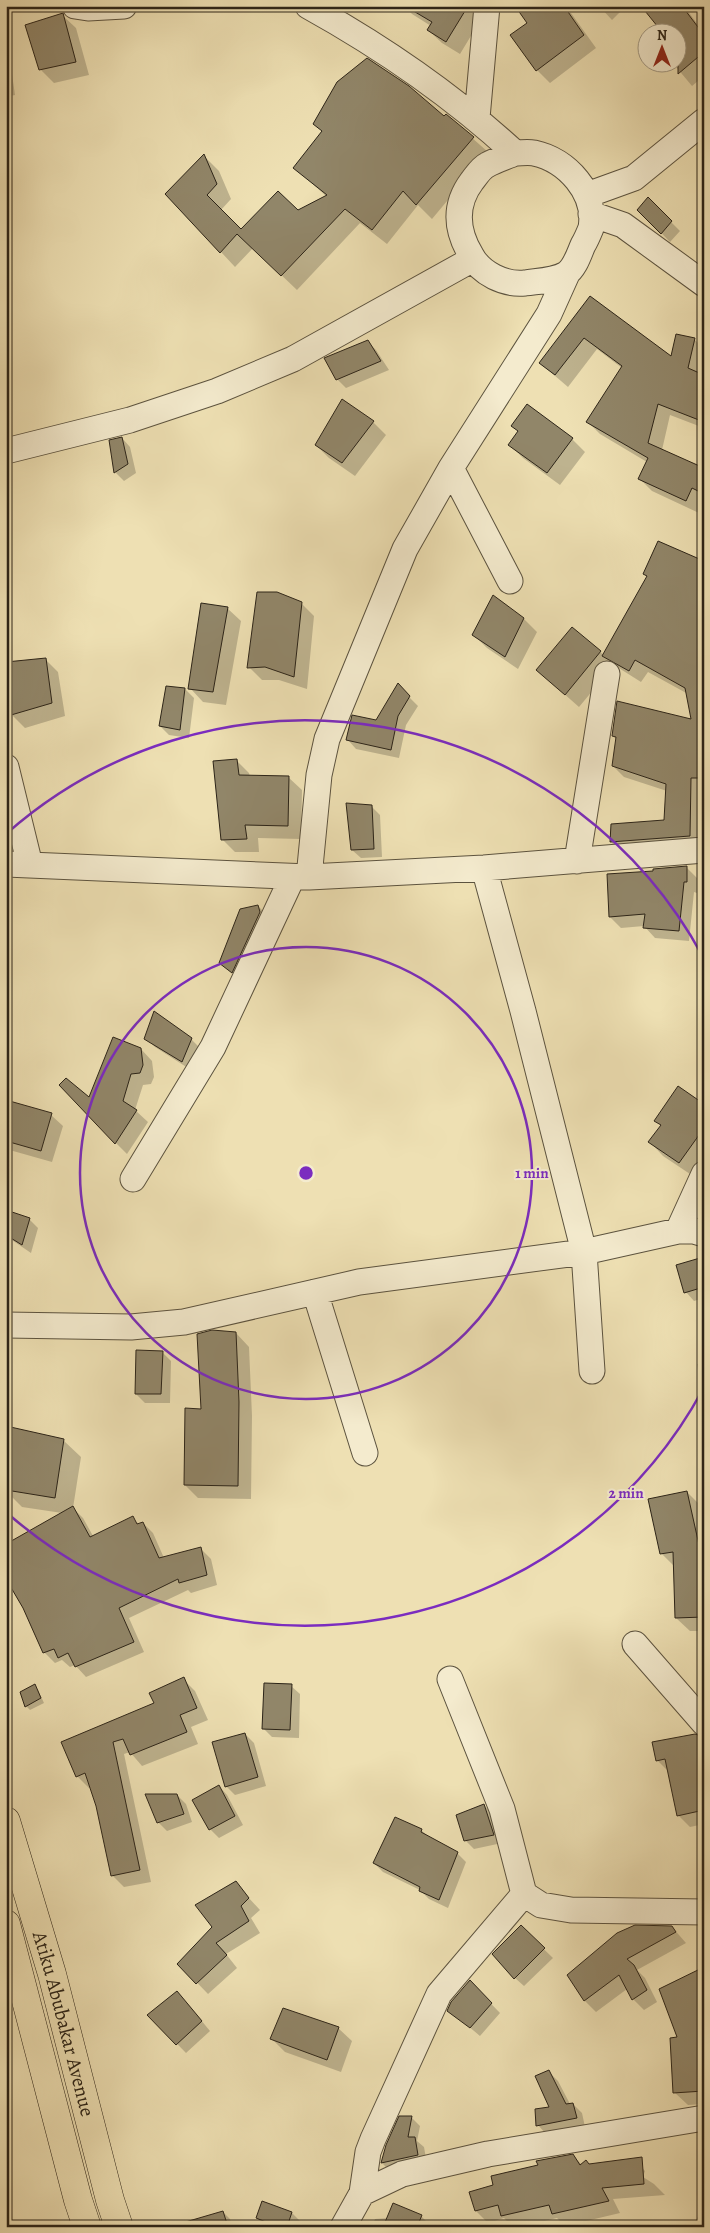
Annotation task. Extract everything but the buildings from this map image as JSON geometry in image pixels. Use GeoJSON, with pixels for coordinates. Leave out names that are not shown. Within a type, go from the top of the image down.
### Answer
{"type":"FeatureCollection","features":[{"type":"Feature","properties":{"kind":"main road","name":"Atiku Abubakar Avenue"},"geometry":{"type":"LineString","coordinates":[[6,1821],[52,1974],[119,2227]]}},
{"type":"Feature","properties":{"kind":"main road","name":"Atiku Abubakar Avenue"},"geometry":{"type":"LineString","coordinates":[[6,1924],[78,2200],[87,2227]]}},
{"type":"Feature","properties":{"kind":"street"},"geometry":{"type":"LineString","coordinates":[[75,6],[88,8],[124,6]]}},
{"type":"Feature","properties":{"kind":"street"},"geometry":{"type":"LineString","coordinates":[[477,118],[488,6]]}},
{"type":"Feature","properties":{"kind":"street"},"geometry":{"type":"LineString","coordinates":[[318,9],[356,32],[477,118],[515,153]]}},
{"type":"Feature","properties":{"kind":"street"},"geometry":{"type":"LineString","coordinates":[[589,204],[634,178],[704,121]]}},
{"type":"Feature","properties":{"kind":"street"},"geometry":{"type":"LineString","coordinates":[[133,1179],[212,1047],[301,878],[327,739],[405,549],[452,468],[548,314],[567,274],[577,260],[590,229],[589,204],[576,177],[551,158],[533,153],[515,153],[486,166],[463,193],[459,209],[459,226],[464,244],[473,259],[498,279],[516,284],[550,280],[567,274]]}},
{"type":"Feature","properties":{"kind":"street"},"geometry":{"type":"LineString","coordinates":[[589,204],[623,225],[704,284]]}},
{"type":"Feature","properties":{"kind":"street"},"geometry":{"type":"LineString","coordinates":[[6,451],[130,420],[217,391],[293,359],[473,259]]}},
{"type":"Feature","properties":{"kind":"street"},"geometry":{"type":"LineString","coordinates":[[452,468],[510,581]]}},
{"type":"Feature","properties":{"kind":"street"},"geometry":{"type":"LineString","coordinates":[[577,861],[608,674]]}},
{"type":"Feature","properties":{"kind":"street"},"geometry":{"type":"LineString","coordinates":[[6,767],[18,865],[301,878],[484,868],[704,850]]}},
{"type":"Feature","properties":{"kind":"street"},"geometry":{"type":"LineString","coordinates":[[484,868],[523,1011],[584,1252],[592,1371]]}},
{"type":"Feature","properties":{"kind":"street"},"geometry":{"type":"LineString","coordinates":[[678,1232],[704,1174]]}},
{"type":"Feature","properties":{"kind":"street"},"geometry":{"type":"LineString","coordinates":[[6,1325],[131,1327],[184,1322],[359,1282],[584,1252],[678,1232],[694,1231],[704,1234]]}},
{"type":"Feature","properties":{"kind":"street"},"geometry":{"type":"LineString","coordinates":[[315,1292],[365,1453]]}},
{"type":"Feature","properties":{"kind":"street"},"geometry":{"type":"LineString","coordinates":[[635,1644],[704,1723]]}},
{"type":"Feature","properties":{"kind":"street"},"geometry":{"type":"LineString","coordinates":[[450,1679],[502,1809],[524,1894],[541,1904],[571,1910],[704,1912]]}},
{"type":"Feature","properties":{"kind":"street"},"geometry":{"type":"LineString","coordinates":[[343,2227],[362,2193],[368,2152],[373,2139],[439,1994],[524,1894]]}},
{"type":"Feature","properties":{"kind":"street"},"geometry":{"type":"LineString","coordinates":[[362,2193],[402,2174],[478,2156],[704,2118]]}}]}
